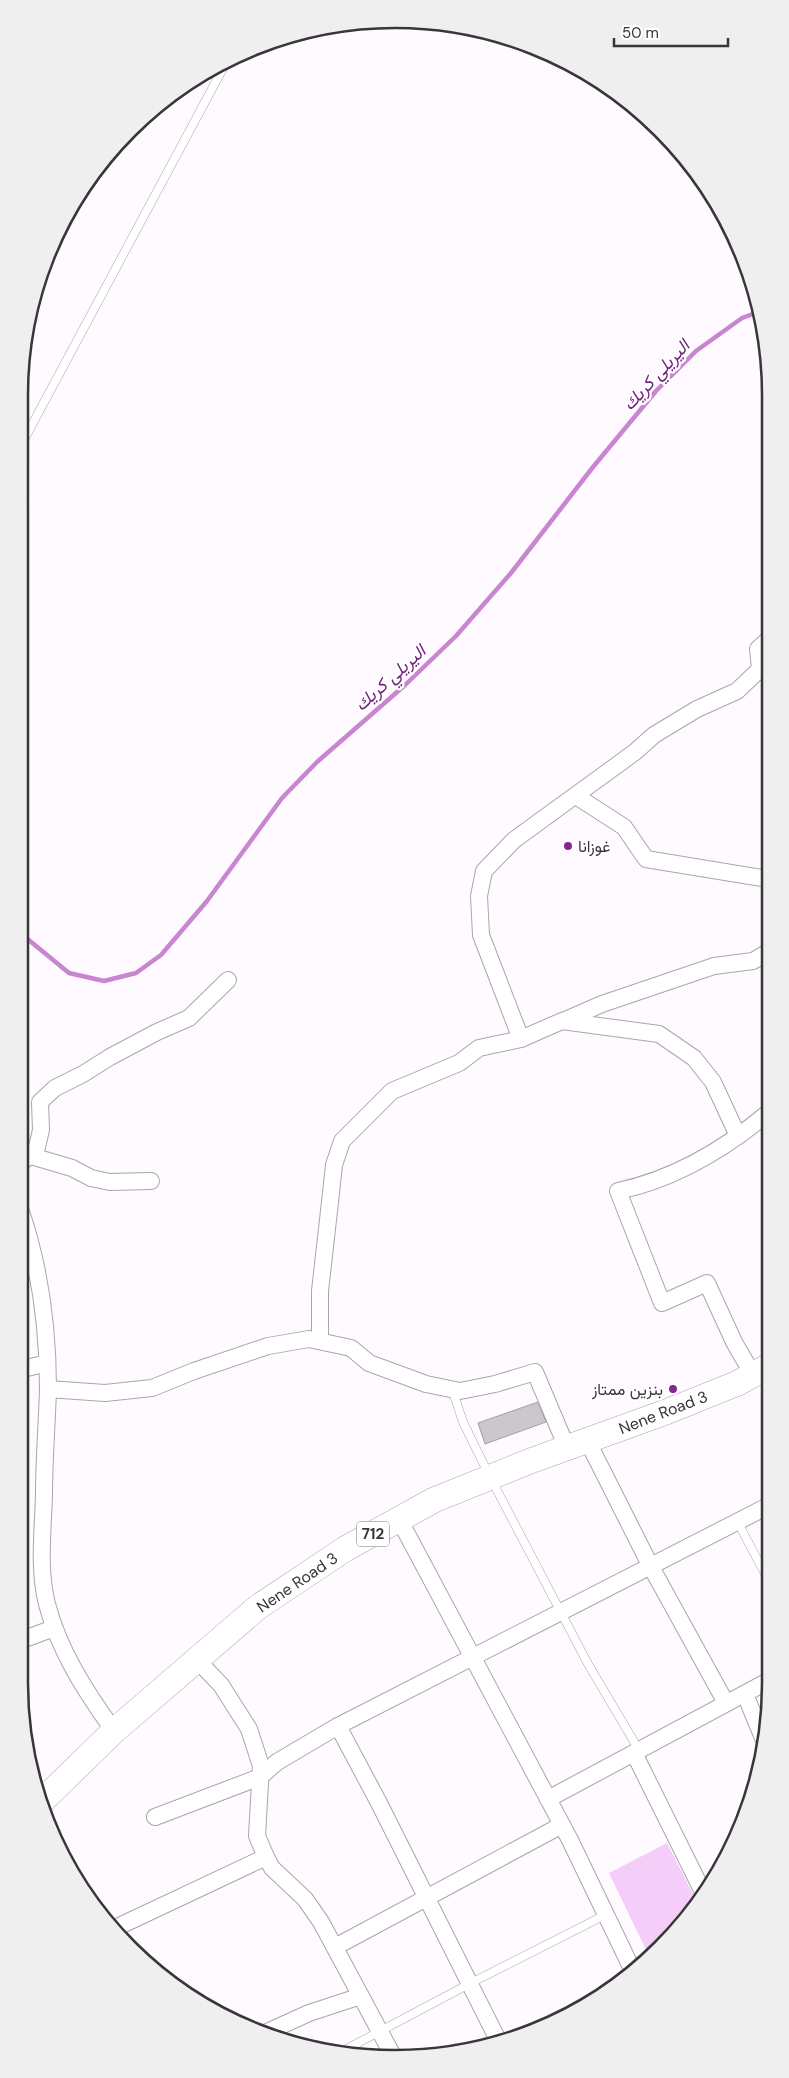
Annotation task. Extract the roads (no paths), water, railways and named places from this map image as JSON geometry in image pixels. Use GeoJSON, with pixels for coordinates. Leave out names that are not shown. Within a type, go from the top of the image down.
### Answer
{"type":"FeatureCollection","features":[{"type":"Feature","properties":{"kind":"main road","name":"Nene Road 3"},"geometry":{"type":"LineString","coordinates":[[46,1797],[114,1731],[258,1607],[345,1550],[434,1500],[577,1444],[666,1412],[762,1373]]}},
{"type":"Feature","properties":{"kind":"street"},"geometry":{"type":"LineString","coordinates":[[521,1040],[481,935],[479,896],[484,871],[514,840],[635,752],[654,734],[696,710],[737,691],[760,669],[758,648],[762,645]]}},
{"type":"Feature","properties":{"kind":"street"},"geometry":{"type":"LineString","coordinates":[[576,796],[624,827],[646,859],[762,878]]}},
{"type":"Feature","properties":{"kind":"street"},"geometry":{"type":"LineString","coordinates":[[320,1341],[320,1292],[334,1165],[342,1141],[392,1091],[459,1063],[479,1048],[521,1040],[602,1004],[714,966],[753,962],[762,956]]}},
{"type":"Feature","properties":{"kind":"street"},"geometry":{"type":"LineString","coordinates":[[28,1154],[36,1151],[41,1130],[40,1102],[55,1088],[156,1032],[190,1018],[228,980]]}},
{"type":"Feature","properties":{"kind":"street"},"geometry":{"type":"LineString","coordinates":[[562,1021],[659,1034],[694,1058],[714,1082],[738,1136]]}},
{"type":"Feature","properties":{"kind":"street"},"geometry":{"type":"LineString","coordinates":[[762,1117],[720,1150],[642,1186],[618,1191],[662,1303],[707,1283],[734,1342],[762,1370]]}},
{"type":"Feature","properties":{"kind":"street"},"geometry":{"type":"LineString","coordinates":[[28,1158],[72,1168],[91,1178],[110,1182],[151,1181]]}},
{"type":"Feature","properties":{"kind":"street"},"geometry":{"type":"LineString","coordinates":[[28,1232],[42,1294],[47,1363],[48,1390],[44,1472],[43,1576],[47,1602],[62,1648],[90,1697],[114,1731]]}},
{"type":"Feature","properties":{"kind":"street"},"geometry":{"type":"LineString","coordinates":[[48,1390],[105,1393],[152,1388],[194,1371],[268,1346],[309,1338],[352,1348],[369,1363],[426,1384],[452,1389],[460,1390],[495,1384],[535,1372],[650,1565],[726,1703]]}},
{"type":"Feature","properties":{"kind":"street"},"geometry":{"type":"LineString","coordinates":[[28,1368],[47,1363]]}},
{"type":"Feature","properties":{"kind":"street"},"geometry":{"type":"LineString","coordinates":[[155,1817],[260,1777],[277,1762],[338,1726],[762,1509]]}},
{"type":"Feature","properties":{"kind":"street"},"geometry":{"type":"LineString","coordinates":[[399,1519],[562,1826],[630,1965]]}},
{"type":"Feature","properties":{"kind":"street"},"geometry":{"type":"LineString","coordinates":[[28,1638],[54,1628]]}},
{"type":"Feature","properties":{"kind":"street"},"geometry":{"type":"LineString","coordinates":[[196,1659],[221,1685],[249,1729],[261,1766],[257,1836],[266,1857],[272,1868],[305,1899],[334,1947],[390,2050]]}},
{"type":"Feature","properties":{"kind":"street"},"geometry":{"type":"LineString","coordinates":[[548,1799],[762,1684]]}},
{"type":"Feature","properties":{"kind":"street"},"geometry":{"type":"LineString","coordinates":[[745,1694],[759,1727]]}},
{"type":"Feature","properties":{"kind":"street"},"geometry":{"type":"LineString","coordinates":[[338,1726],[496,2036]]}},
{"type":"Feature","properties":{"kind":"street"},"geometry":{"type":"LineString","coordinates":[[637,1751],[700,1886]]}},
{"type":"Feature","properties":{"kind":"street"},"geometry":{"type":"LineString","coordinates":[[334,1947],[562,1826]]}},
{"type":"Feature","properties":{"kind":"street"},"geometry":{"type":"LineString","coordinates":[[120,1926],[266,1857]]}},
{"type":"Feature","properties":{"kind":"street"},"geometry":{"type":"LineString","coordinates":[[273,2030],[309,2013],[361,1996]]}},
{"type":"Feature","properties":{"kind":"lane"},"geometry":{"type":"LineString","coordinates":[[28,432],[222,71]]}},
{"type":"Feature","properties":{"kind":"lane"},"geometry":{"type":"LineString","coordinates":[[452,1389],[463,1422],[490,1478],[588,1664],[637,1751]]}},
{"type":"Feature","properties":{"kind":"lane"},"geometry":{"type":"LineString","coordinates":[[736,1521],[762,1569]]}},
{"type":"Feature","properties":{"kind":"lane"},"geometry":{"type":"LineString","coordinates":[[350,2047],[470,1983],[605,1915]]}},
{"type":"Feature","properties":{"kind":"waterway","name":"اليريلي كريك"},"geometry":{"type":"LineString","coordinates":[[28,939],[69,973],[104,981],[136,973],[161,955],[207,901],[282,798],[317,762],[404,686],[456,636],[511,573],[593,467],[656,391],[696,351],[742,318],[752,314]]}},
{"type":"Feature","properties":{"kind":"place","name":"غوزانا"},"geometry":{"type":"Point","coordinates":[568,846]}},
{"type":"Feature","properties":{"kind":"place","name":"بنزين ممتاز"},"geometry":{"type":"Point","coordinates":[673,1389]}}]}
